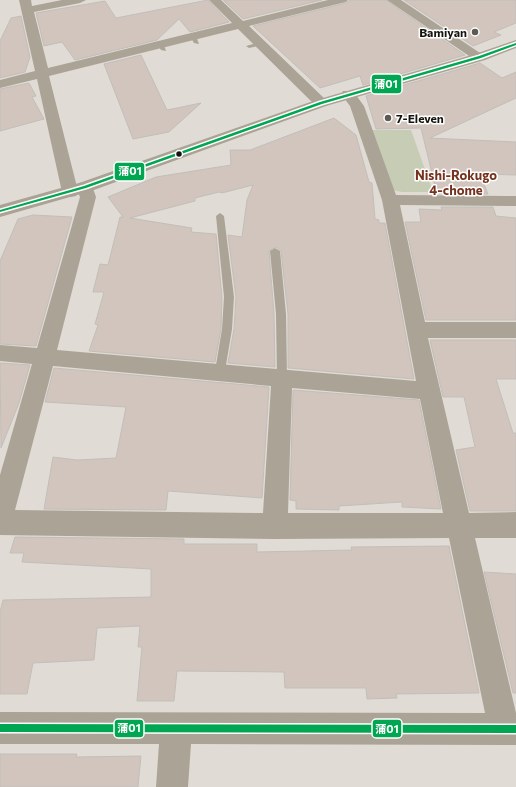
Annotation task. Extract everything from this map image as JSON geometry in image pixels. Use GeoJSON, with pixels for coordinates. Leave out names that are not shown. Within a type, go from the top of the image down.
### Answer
{"type":"FeatureCollection","features":[{"type":"Feature","properties":{"kind":"street"},"geometry":{"type":"LineString","coordinates":[[80,0],[26,5],[44,75],[77,190],[88,197],[0,520],[275,526],[516,525]]}},
{"type":"Feature","properties":{"kind":"street"},"geometry":{"type":"LineString","coordinates":[[215,0],[240,25],[254,45],[321,103]]}},
{"type":"Feature","properties":{"kind":"street"},"geometry":{"type":"LineString","coordinates":[[0,84],[78,69],[195,40],[240,25],[342,0]]}},
{"type":"Feature","properties":{"kind":"street"},"geometry":{"type":"LineString","coordinates":[[393,0],[480,57]]}},
{"type":"Feature","properties":{"kind":"street"},"geometry":{"type":"LineString","coordinates":[[0,211],[77,190],[348,94],[480,57],[516,44]]}},
{"type":"Feature","properties":{"kind":"street"},"geometry":{"type":"LineString","coordinates":[[0,728],[510,729],[459,525],[429,391],[390,200],[357,106],[348,94]]}},
{"type":"Feature","properties":{"kind":"street"},"geometry":{"type":"LineString","coordinates":[[390,200],[516,201]]}},
{"type":"Feature","properties":{"kind":"street"},"geometry":{"type":"LineString","coordinates":[[417,330],[516,330]]}},
{"type":"Feature","properties":{"kind":"street"},"geometry":{"type":"LineString","coordinates":[[0,353],[45,355],[429,391]]}},
{"type":"Feature","properties":{"kind":"street"},"geometry":{"type":"LineString","coordinates":[[275,526],[282,378]]}},
{"type":"Feature","properties":{"kind":"street"},"geometry":{"type":"LineString","coordinates":[[172,787],[176,729]]}},
{"type":"Feature","properties":{"kind":"lane"},"geometry":{"type":"LineString","coordinates":[[220,216],[229,297],[227,329],[220,371]]}},
{"type":"Feature","properties":{"kind":"lane"},"geometry":{"type":"LineString","coordinates":[[275,251],[281,299],[284,343],[282,378]]}},
{"type":"Feature","properties":{"kind":"green space"},"geometry":{"type":"Polygon","coordinates":[[[372,130],[411,130],[433,192],[402,192],[393,190],[372,130]]]}},
{"type":"Feature","properties":{"kind":"building"},"geometry":{"type":"Polygon","coordinates":[[[208,0],[229,22],[190,32],[179,19],[157,40],[75,60],[62,42],[44,46],[36,13],[105,1],[116,18],[208,0]]]}},
{"type":"Feature","properties":{"kind":"building"},"geometry":{"type":"Polygon","coordinates":[[[223,0],[322,0],[243,19],[223,0]]]}},
{"type":"Feature","properties":{"kind":"building"},"geometry":{"type":"Polygon","coordinates":[[[350,0],[386,0],[465,55],[363,85],[360,76],[320,88],[253,26],[346,3],[350,0]]]}},
{"type":"Feature","properties":{"kind":"building"},"geometry":{"type":"Polygon","coordinates":[[[404,0],[516,0],[516,23],[494,32],[501,35],[473,46],[404,0]]]}},
{"type":"Feature","properties":{"kind":"building"},"geometry":{"type":"Polygon","coordinates":[[[21,16],[30,57],[25,72],[0,78],[0,41],[11,18],[21,16]]]}},
{"type":"Feature","properties":{"kind":"building"},"geometry":{"type":"Polygon","coordinates":[[[141,55],[167,110],[201,103],[169,132],[133,139],[104,64],[141,55]]]}},
{"type":"Feature","properties":{"kind":"building"},"geometry":{"type":"Polygon","coordinates":[[[480,63],[502,78],[516,72],[516,98],[430,138],[516,142],[516,175],[480,174],[488,194],[437,194],[421,128],[376,129],[366,96],[480,63]]]}},
{"type":"Feature","properties":{"kind":"building"},"geometry":{"type":"Polygon","coordinates":[[[29,83],[36,96],[32,97],[44,119],[0,131],[0,89],[29,83]]]}},
{"type":"Feature","properties":{"kind":"building"},"geometry":{"type":"Polygon","coordinates":[[[334,118],[356,135],[369,182],[372,183],[375,219],[379,220],[379,223],[385,223],[414,379],[288,368],[288,314],[281,251],[276,247],[269,251],[274,314],[275,367],[228,363],[234,329],[236,297],[228,235],[242,237],[247,200],[253,185],[195,198],[195,201],[130,218],[192,228],[191,232],[216,234],[222,297],[221,329],[215,362],[89,351],[98,325],[95,324],[104,292],[93,292],[100,264],[108,265],[120,217],[123,217],[108,197],[156,177],[231,165],[230,150],[250,150],[334,118]]]}},
{"type":"Feature","properties":{"kind":"building"},"geometry":{"type":"Polygon","coordinates":[[[441,207],[493,207],[496,216],[516,218],[516,320],[426,320],[405,222],[421,222],[419,209],[442,210],[441,207]]]}},
{"type":"Feature","properties":{"kind":"building"},"geometry":{"type":"Polygon","coordinates":[[[33,215],[72,217],[36,346],[0,344],[0,261],[18,219],[33,215]]]}},
{"type":"Feature","properties":{"kind":"building"},"geometry":{"type":"Polygon","coordinates":[[[430,340],[516,340],[516,379],[496,379],[513,433],[516,433],[516,511],[470,511],[456,450],[475,447],[464,397],[443,397],[430,340]]]}},
{"type":"Feature","properties":{"kind":"building"},"geometry":{"type":"Polygon","coordinates":[[[0,363],[30,365],[19,403],[1,448],[0,363]]]}},
{"type":"Feature","properties":{"kind":"building"},"geometry":{"type":"Polygon","coordinates":[[[54,368],[269,387],[262,498],[168,491],[166,510],[44,509],[53,457],[77,460],[116,458],[126,407],[45,402],[54,368]]]}},
{"type":"Feature","properties":{"kind":"building"},"geometry":{"type":"Polygon","coordinates":[[[293,390],[419,400],[441,509],[402,507],[402,502],[339,506],[339,510],[296,509],[296,501],[290,500],[293,390]]]}},
{"type":"Feature","properties":{"kind":"building"},"geometry":{"type":"Polygon","coordinates":[[[15,537],[184,539],[184,544],[257,544],[257,552],[352,550],[351,547],[449,546],[479,693],[396,694],[397,698],[367,699],[366,688],[285,688],[284,672],[177,671],[174,701],[137,701],[142,647],[138,647],[140,626],[97,628],[94,660],[33,663],[27,694],[0,694],[0,612],[3,600],[151,597],[151,569],[22,562],[24,553],[10,553],[15,537]]]}},
{"type":"Feature","properties":{"kind":"building"},"geometry":{"type":"Polygon","coordinates":[[[484,572],[516,574],[516,693],[513,693],[484,572]]]}},
{"type":"Feature","properties":{"kind":"building"},"geometry":{"type":"Polygon","coordinates":[[[0,754],[77,754],[76,757],[141,756],[138,787],[0,787],[0,754]]]}},
{"type":"Feature","properties":{"kind":"transit line","name":"蒲01"},"geometry":{"type":"LineString","coordinates":[[0,211],[85,187],[321,103],[480,57],[516,44]]}},
{"type":"Feature","properties":{"kind":"transit line","name":"蒲01"},"geometry":{"type":"LineString","coordinates":[[0,728],[516,729]]}},
{"type":"Feature","properties":{"kind":"place","name":"Bamiyan"},"geometry":{"type":"Point","coordinates":[475,32]}},
{"type":"Feature","properties":{"kind":"place","name":"7-Eleven"},"geometry":{"type":"Point","coordinates":[388,118]}},
{"type":"Feature","properties":{"kind":"district","name":"Nishi-Rokugo 4-chome"},"geometry":{"type":"Point","coordinates":[456,182]}}]}
